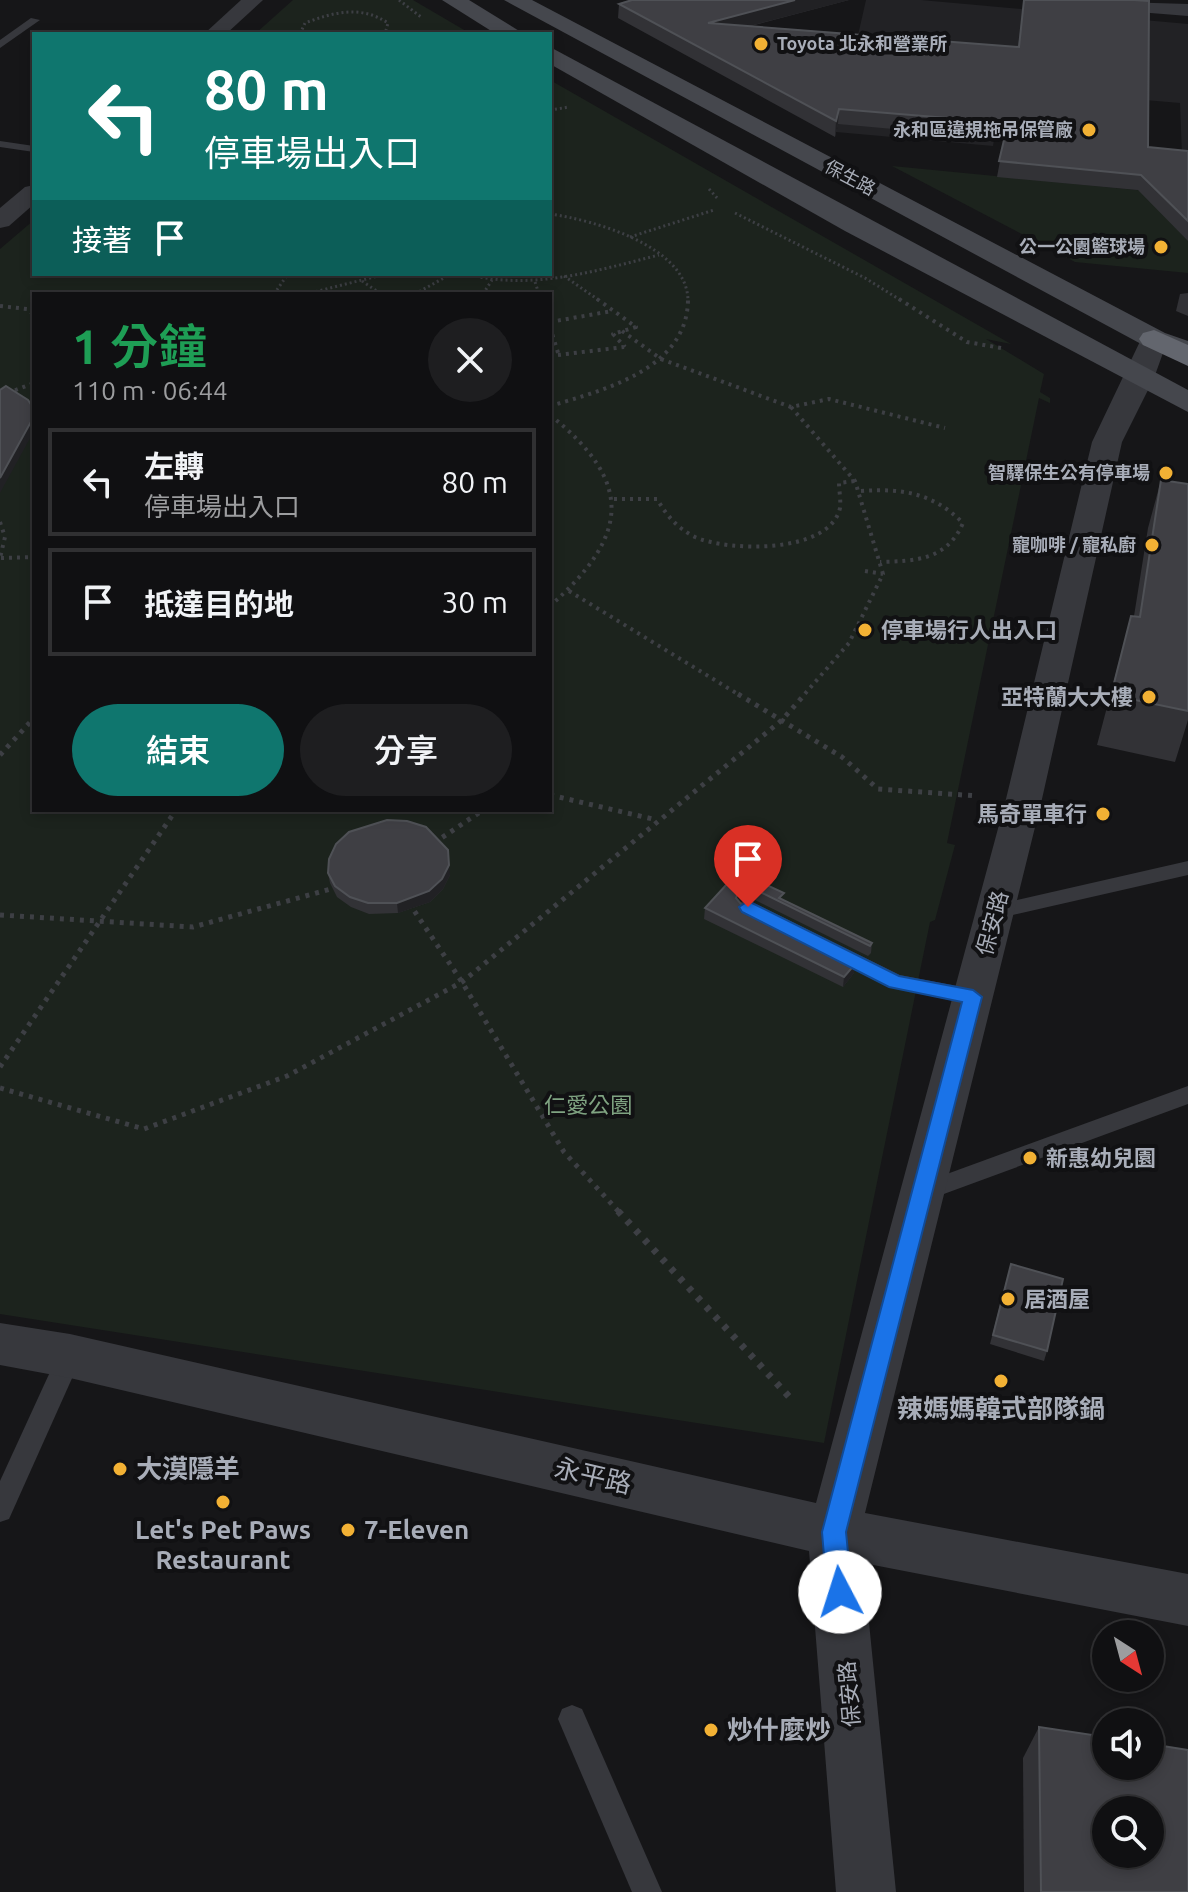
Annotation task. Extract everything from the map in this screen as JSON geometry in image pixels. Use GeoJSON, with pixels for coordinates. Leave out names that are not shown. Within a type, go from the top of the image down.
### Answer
{"type":"FeatureCollection","features":[{"type":"Feature","properties":{"kind":"street"},"geometry":{"type":"LineString","coordinates":[[216,32],[253,0]]}},
{"type":"Feature","properties":{"kind":"street"},"geometry":{"type":"LineString","coordinates":[[453,0],[509,32]]}},
{"type":"Feature","properties":{"kind":"street","name":"保生路"},"geometry":{"type":"LineString","coordinates":[[515,0],[1177,349]]}},
{"type":"Feature","properties":{"kind":"street"},"geometry":{"type":"LineString","coordinates":[[1063,0],[1188,10]]}},
{"type":"Feature","properties":{"kind":"street","name":"保生路"},"geometry":{"type":"LineString","coordinates":[[552,55],[1188,403]]}},
{"type":"Feature","properties":{"kind":"street"},"geometry":{"type":"LineString","coordinates":[[0,221],[30,199]]}},
{"type":"Feature","properties":{"kind":"street","name":"保安路"},"geometry":{"type":"LineString","coordinates":[[866,1892],[834,1532],[1024,799],[1107,442],[1140,378],[1177,349]]}},
{"type":"Feature","properties":{"kind":"street","name":"永平路"},"geometry":{"type":"LineString","coordinates":[[0,1344],[70,1356],[834,1532],[1188,1600]]}},
{"type":"Feature","properties":{"kind":"lane"},"geometry":{"type":"LineString","coordinates":[[0,45],[35,20]]}},
{"type":"Feature","properties":{"kind":"lane"},"geometry":{"type":"LineString","coordinates":[[0,144],[32,149]]}},
{"type":"Feature","properties":{"kind":"lane"},"geometry":{"type":"LineString","coordinates":[[995,912],[1188,868]]}},
{"type":"Feature","properties":{"kind":"lane"},"geometry":{"type":"LineString","coordinates":[[748,907],[895,982],[973,997]]}},
{"type":"Feature","properties":{"kind":"lane"},"geometry":{"type":"LineString","coordinates":[[921,1193],[1188,1095]]}},
{"type":"Feature","properties":{"kind":"lane"},"geometry":{"type":"LineString","coordinates":[[0,1510],[70,1356]]}},
{"type":"Feature","properties":{"kind":"lane"},"geometry":{"type":"LineString","coordinates":[[572,1719],[647,1892]]}},
{"type":"Feature","properties":{"kind":"path"},"geometry":{"type":"LineString","coordinates":[[301,32],[305,23],[354,10],[376,13],[388,23],[386,32]]}},
{"type":"Feature","properties":{"kind":"path"},"geometry":{"type":"LineString","coordinates":[[630,237],[714,210]]}},
{"type":"Feature","properties":{"kind":"path"},"geometry":{"type":"LineString","coordinates":[[735,213],[771,234],[865,278],[967,342],[1001,348]]}},
{"type":"Feature","properties":{"kind":"path"},"geometry":{"type":"LineString","coordinates":[[552,215],[630,237],[659,255],[688,292],[686,327],[661,359],[603,391],[552,405]]}},
{"type":"Feature","properties":{"kind":"path"},"geometry":{"type":"LineString","coordinates":[[475,276],[535,282],[659,255]]}},
{"type":"Feature","properties":{"kind":"path"},"geometry":{"type":"LineString","coordinates":[[314,292],[379,276]]}},
{"type":"Feature","properties":{"kind":"path"},"geometry":{"type":"LineString","coordinates":[[419,292],[447,276]]}},
{"type":"Feature","properties":{"kind":"path"},"geometry":{"type":"LineString","coordinates":[[552,356],[625,347],[613,334],[636,327],[564,276]]}},
{"type":"Feature","properties":{"kind":"path"},"geometry":{"type":"LineString","coordinates":[[484,292],[492,280]]}},
{"type":"Feature","properties":{"kind":"path"},"geometry":{"type":"LineString","coordinates":[[361,281],[378,292]]}},
{"type":"Feature","properties":{"kind":"path"},"geometry":{"type":"LineString","coordinates":[[535,282],[538,292]]}},
{"type":"Feature","properties":{"kind":"path"},"geometry":{"type":"LineString","coordinates":[[0,306],[32,308]]}},
{"type":"Feature","properties":{"kind":"path"},"geometry":{"type":"LineString","coordinates":[[27,309],[32,313]]}},
{"type":"Feature","properties":{"kind":"path"},"geometry":{"type":"LineString","coordinates":[[552,324],[613,311]]}},
{"type":"Feature","properties":{"kind":"path"},"geometry":{"type":"LineString","coordinates":[[552,331],[559,356]]}},
{"type":"Feature","properties":{"kind":"path"},"geometry":{"type":"LineString","coordinates":[[0,1088],[144,1129],[287,1076],[462,982],[782,720],[849,643],[883,574],[861,491],[855,481],[791,407],[661,359],[622,331]]}},
{"type":"Feature","properties":{"kind":"path"},"geometry":{"type":"LineString","coordinates":[[0,396],[32,384]]}},
{"type":"Feature","properties":{"kind":"path"},"geometry":{"type":"LineString","coordinates":[[791,407],[829,399],[945,428]]}},
{"type":"Feature","properties":{"kind":"path"},"geometry":{"type":"LineString","coordinates":[[552,416],[578,434],[603,465],[614,499],[605,546],[569,591],[552,604]]}},
{"type":"Feature","properties":{"kind":"path"},"geometry":{"type":"LineString","coordinates":[[614,499],[657,499],[669,520],[689,535],[717,544],[781,546],[809,539],[829,526],[841,510],[843,493],[839,483],[855,481]]}},
{"type":"Feature","properties":{"kind":"path"},"geometry":{"type":"LineString","coordinates":[[861,491],[916,492],[947,504],[963,523],[958,540],[939,556],[918,561],[880,562]]}},
{"type":"Feature","properties":{"kind":"path"},"geometry":{"type":"LineString","coordinates":[[0,522],[0,558],[32,557]]}},
{"type":"Feature","properties":{"kind":"path"},"geometry":{"type":"LineString","coordinates":[[865,571],[883,574]]}},
{"type":"Feature","properties":{"kind":"path"},"geometry":{"type":"LineString","coordinates":[[569,591],[842,757],[878,789],[1024,799]]}},
{"type":"Feature","properties":{"kind":"path"},"geometry":{"type":"LineString","coordinates":[[0,755],[32,720]]}},
{"type":"Feature","properties":{"kind":"path"},"geometry":{"type":"LineString","coordinates":[[552,795],[658,820]]}},
{"type":"Feature","properties":{"kind":"path"},"geometry":{"type":"LineString","coordinates":[[0,1067],[175,812]]}},
{"type":"Feature","properties":{"kind":"path"},"geometry":{"type":"LineString","coordinates":[[425,850],[480,812]]}},
{"type":"Feature","properties":{"kind":"path"},"geometry":{"type":"LineString","coordinates":[[0,915],[193,927],[344,886]]}},
{"type":"Feature","properties":{"kind":"path"},"geometry":{"type":"LineString","coordinates":[[406,900],[462,982],[564,1152],[793,1401]]}},
{"type":"Feature","properties":{"kind":"shaded area"},"geometry":{"type":"Polygon","coordinates":[[[866,0],[921,0],[1188,24],[1188,195],[997,177],[1183,182],[1180,103],[1003,88],[993,146],[836,132],[866,0]]]}},
{"type":"Feature","properties":{"kind":"green space"},"geometry":{"type":"Polygon","coordinates":[[[293,0],[413,0],[468,32],[257,32],[293,0]]]}},
{"type":"Feature","properties":{"kind":"green space","name":"仁愛公園"},"geometry":{"type":"Polygon","coordinates":[[[552,81],[1011,344],[986,339],[1044,374],[1040,392],[1050,398],[1050,403],[1039,398],[947,843],[955,845],[935,920],[930,922],[824,1443],[0,1314],[0,249],[32,222],[32,276],[552,276],[552,81]]]}},
{"type":"Feature","properties":{"kind":"green space"},"geometry":{"type":"Polygon","coordinates":[[[892,166],[1188,195],[1188,273],[1075,262],[892,166]]]}},
{"type":"Feature","properties":{"kind":"building"},"geometry":{"type":"Polygon","coordinates":[[[632,0],[795,0],[708,23],[1019,47],[1024,0],[1149,1],[1148,147],[1188,151],[1188,221],[1141,175],[999,161],[1008,123],[839,109],[836,121],[619,4],[632,0]]]}},
{"type":"Feature","properties":{"kind":"building"},"geometry":{"type":"Polygon","coordinates":[[[6,386],[28,400],[32,406],[32,420],[0,478],[0,390],[6,386]]]}},
{"type":"Feature","properties":{"kind":"building"},"geometry":{"type":"Polygon","coordinates":[[[1161,480],[1188,484],[1188,711],[1111,695],[1131,616],[1140,617],[1161,480]]]}},
{"type":"Feature","properties":{"kind":"building"},"geometry":{"type":"Polygon","coordinates":[[[387,820],[407,821],[426,827],[448,850],[449,865],[442,879],[429,891],[397,903],[368,903],[350,897],[335,886],[328,873],[329,859],[336,844],[349,832],[387,820]]]}},
{"type":"Feature","properties":{"kind":"building"},"geometry":{"type":"Polygon","coordinates":[[[738,872],[784,893],[779,898],[872,943],[870,946],[750,887],[739,890],[736,898],[741,904],[856,963],[844,977],[705,908],[738,872]]]}},
{"type":"Feature","properties":{"kind":"building"},"geometry":{"type":"Polygon","coordinates":[[[1011,1264],[1063,1279],[1047,1351],[993,1335],[1011,1264]]]}},
{"type":"Feature","properties":{"kind":"building"},"geometry":{"type":"Polygon","coordinates":[[[1039,1727],[1092,1735],[1092,1780],[1164,1780],[1164,1746],[1188,1750],[1188,1892],[1041,1892],[1039,1727]]]}},
{"type":"Feature","properties":{"kind":"place","name":"Toyota 北永和營業所"},"geometry":{"type":"Point","coordinates":[761,44]}},
{"type":"Feature","properties":{"kind":"place","name":"永和區違規拖吊保管廠"},"geometry":{"type":"Point","coordinates":[1089,130]}},
{"type":"Feature","properties":{"kind":"place","name":"公一公園籃球場"},"geometry":{"type":"Point","coordinates":[1161,247]}},
{"type":"Feature","properties":{"kind":"place","name":"智驛保生公有停車場"},"geometry":{"type":"Point","coordinates":[1166,473]}},
{"type":"Feature","properties":{"kind":"place","name":"寵咖啡 / 寵私廚"},"geometry":{"type":"Point","coordinates":[1152,545]}},
{"type":"Feature","properties":{"kind":"place","name":"停車場行人出入口"},"geometry":{"type":"Point","coordinates":[865,630]}},
{"type":"Feature","properties":{"kind":"place","name":"亞特蘭大大樓"},"geometry":{"type":"Point","coordinates":[1149,697]}},
{"type":"Feature","properties":{"kind":"place","name":"馬奇單車行"},"geometry":{"type":"Point","coordinates":[1103,814]}},
{"type":"Feature","properties":{"kind":"place","name":"新惠幼兒園"},"geometry":{"type":"Point","coordinates":[1030,1158]}},
{"type":"Feature","properties":{"kind":"place","name":"居酒屋"},"geometry":{"type":"Point","coordinates":[1008,1299]}},
{"type":"Feature","properties":{"kind":"place","name":"辣媽媽韓式部隊鍋"},"geometry":{"type":"Point","coordinates":[1001,1381]}},
{"type":"Feature","properties":{"kind":"place","name":"大漠隱羊"},"geometry":{"type":"Point","coordinates":[120,1469]}},
{"type":"Feature","properties":{"kind":"place","name":"Let's Pet Paws Restaurant"},"geometry":{"type":"Point","coordinates":[223,1502]}},
{"type":"Feature","properties":{"kind":"place","name":"7-Eleven"},"geometry":{"type":"Point","coordinates":[348,1530]}},
{"type":"Feature","properties":{"kind":"place","name":"炒什麼炒"},"geometry":{"type":"Point","coordinates":[711,1730]}},
{"type":"Feature","properties":{"kind":"route"},"geometry":{"type":"LineString","coordinates":[[748,907],[895,982],[973,997],[834,1532],[840,1592]]}}]}
